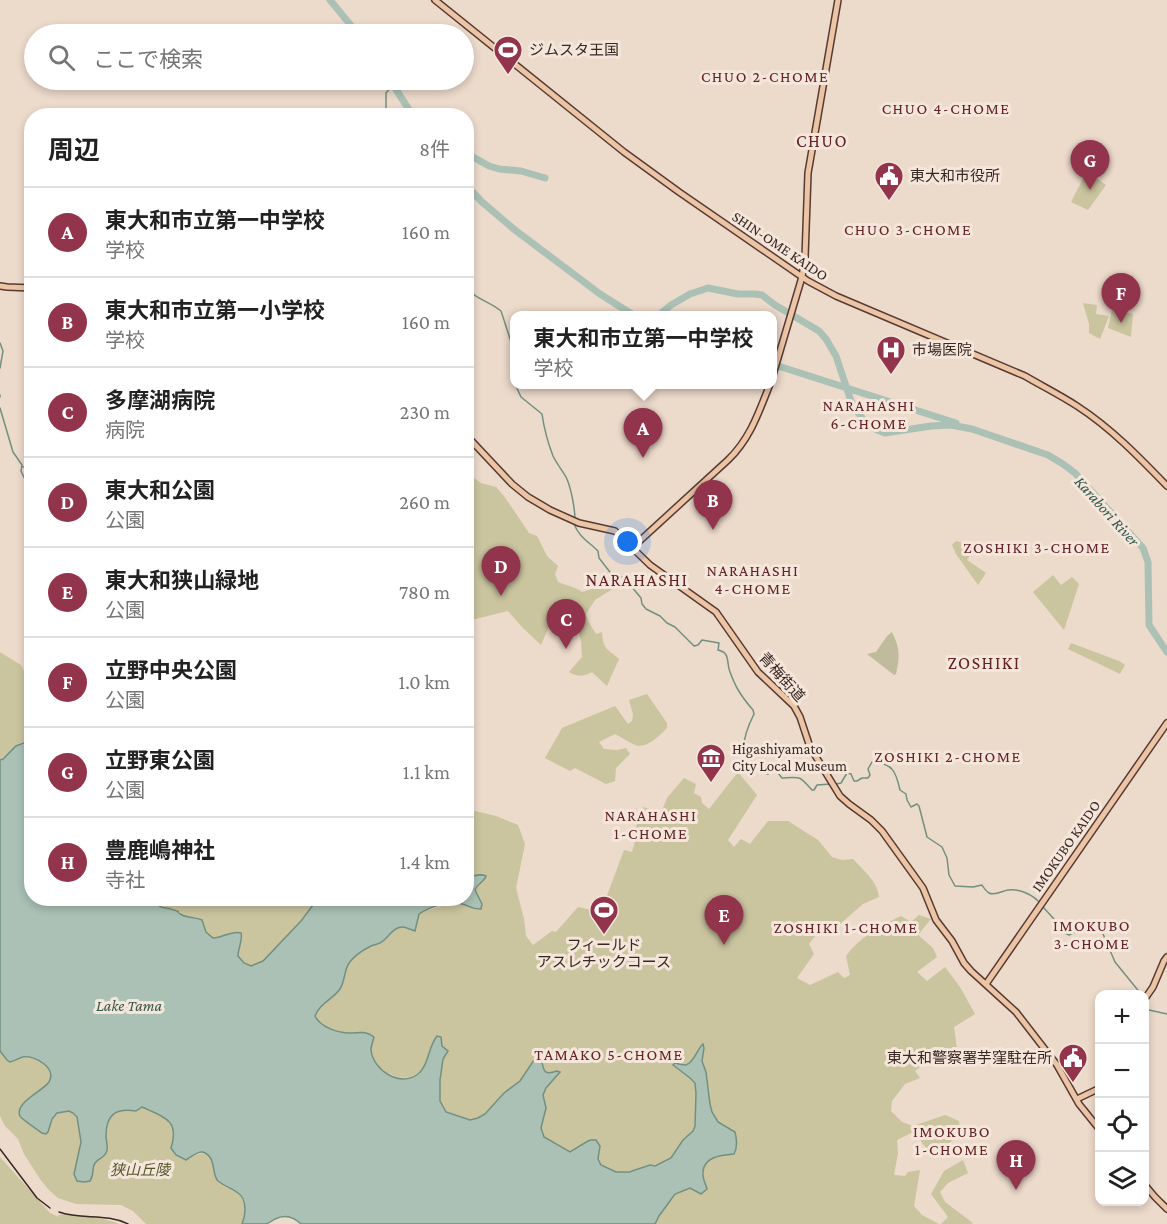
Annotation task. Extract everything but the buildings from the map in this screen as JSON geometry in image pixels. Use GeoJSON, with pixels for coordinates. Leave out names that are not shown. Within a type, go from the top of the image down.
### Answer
{"type":"FeatureCollection","features":[{"type":"Feature","properties":{"kind":"main road","name":"SHIN-OME KAIDO"},"geometry":{"type":"LineString","coordinates":[[435,0],[465,24]]}},
{"type":"Feature","properties":{"kind":"main road"},"geometry":{"type":"LineString","coordinates":[[777,361],[802,277],[808,175],[838,0]]}},
{"type":"Feature","properties":{"kind":"main road","name":"SHIN-OME KAIDO"},"geometry":{"type":"LineString","coordinates":[[474,31],[624,152],[802,277],[829,293],[1025,376],[1048,388],[1083,410],[1113,433],[1132,449],[1167,486]]}},
{"type":"Feature","properties":{"kind":"main road"},"geometry":{"type":"LineString","coordinates":[[0,286],[24,288]]}},
{"type":"Feature","properties":{"kind":"main road"},"geometry":{"type":"LineString","coordinates":[[633,547],[739,448],[752,428],[768,389]]}},
{"type":"Feature","properties":{"kind":"main road","name":"青梅街道"},"geometry":{"type":"LineString","coordinates":[[474,444],[521,492],[575,522],[615,531],[650,566],[719,615],[758,672],[794,706],[810,747],[842,798],[882,831],[922,885],[936,920],[962,960],[1010,1005],[1060,1069],[1082,1108],[1095,1124]]}},
{"type":"Feature","properties":{"kind":"main road","name":"IMOKUBO KAIDO"},"geometry":{"type":"LineString","coordinates":[[986,984],[1167,723]]}},
{"type":"Feature","properties":{"kind":"main road"},"geometry":{"type":"LineString","coordinates":[[1149,993],[1167,957]]}},
{"type":"Feature","properties":{"kind":"main road"},"geometry":{"type":"LineString","coordinates":[[1077,1099],[1095,1090]]}},
{"type":"Feature","properties":{"kind":"main road"},"geometry":{"type":"LineString","coordinates":[[1149,1190],[1167,1209]]}},
{"type":"Feature","properties":{"kind":"green space"},"geometry":{"type":"Polygon","coordinates":[[[1087,171],[1106,185],[1088,210],[1071,202],[1087,171]]]}},
{"type":"Feature","properties":{"kind":"green space"},"geometry":{"type":"Polygon","coordinates":[[[1083,303],[1097,305],[1096,314],[1109,316],[1100,339],[1089,333],[1083,303]]]}},
{"type":"Feature","properties":{"kind":"green space"},"geometry":{"type":"Polygon","coordinates":[[[1112,310],[1133,314],[1131,337],[1108,328],[1112,310]]]}},
{"type":"Feature","properties":{"kind":"green space"},"geometry":{"type":"Polygon","coordinates":[[[474,478],[481,483],[496,487],[529,533],[537,536],[547,556],[558,566],[555,574],[558,582],[582,592],[595,588],[605,578],[614,588],[595,600],[586,614],[596,634],[602,632],[605,646],[619,659],[607,686],[592,672],[581,676],[569,672],[582,657],[578,630],[564,630],[558,633],[550,624],[541,645],[508,611],[474,619],[474,478]]]}},
{"type":"Feature","properties":{"kind":"green space"},"geometry":{"type":"Polygon","coordinates":[[[956,541],[976,546],[967,560],[986,573],[978,585],[956,554],[952,545],[956,541]]]}},
{"type":"Feature","properties":{"kind":"green space"},"geometry":{"type":"Polygon","coordinates":[[[1053,575],[1061,585],[1072,577],[1079,584],[1064,630],[1033,592],[1053,575]]]}},
{"type":"Feature","properties":{"kind":"green space"},"geometry":{"type":"Polygon","coordinates":[[[1071,643],[1125,665],[1120,674],[1068,649],[1071,643]]]}},
{"type":"Feature","properties":{"kind":"green space"},"geometry":{"type":"Polygon","coordinates":[[[0,652],[21,665],[24,671],[24,742],[0,760],[0,652]]]}},
{"type":"Feature","properties":{"kind":"green space"},"geometry":{"type":"Polygon","coordinates":[[[647,694],[667,723],[667,728],[652,742],[642,746],[633,744],[615,734],[599,742],[604,749],[626,748],[630,754],[616,768],[615,781],[606,784],[575,768],[570,771],[545,758],[562,728],[615,706],[628,724],[632,721],[633,714],[629,700],[647,694]]]}},
{"type":"Feature","properties":{"kind":"green space"},"geometry":{"type":"Polygon","coordinates":[[[738,772],[757,795],[728,840],[734,847],[741,839],[750,844],[768,821],[788,821],[818,840],[832,857],[842,860],[853,859],[876,886],[879,897],[863,904],[840,924],[827,921],[809,944],[814,954],[797,978],[810,985],[838,972],[844,978],[850,975],[846,956],[857,943],[878,928],[901,916],[911,922],[919,915],[931,919],[918,935],[933,948],[937,957],[917,972],[927,981],[945,967],[960,987],[975,1014],[954,1027],[957,1049],[931,1059],[915,1071],[920,1078],[905,1084],[892,1101],[891,1111],[902,1122],[913,1126],[945,1115],[959,1121],[960,1131],[947,1146],[953,1151],[948,1157],[936,1154],[924,1146],[917,1130],[897,1140],[898,1153],[894,1175],[905,1176],[908,1172],[920,1170],[914,1206],[922,1215],[939,1224],[655,1224],[675,1194],[690,1188],[701,1194],[707,1189],[704,1179],[705,1165],[714,1158],[737,1148],[735,1135],[717,1121],[712,1110],[702,1060],[703,1044],[689,1064],[675,1063],[674,1066],[689,1076],[695,1084],[696,1123],[693,1130],[667,1161],[621,1172],[608,1170],[598,1159],[600,1149],[588,1141],[570,1152],[544,1137],[541,1128],[546,1108],[542,1095],[545,1088],[560,1072],[545,1071],[542,1059],[537,1057],[521,1081],[504,1093],[488,1111],[470,1120],[446,1112],[441,1104],[440,1080],[443,1059],[448,1051],[442,1046],[430,1049],[425,1064],[417,1074],[405,1078],[398,1077],[382,1070],[375,1063],[371,1051],[373,1035],[334,1030],[317,1020],[315,1016],[321,1005],[340,988],[347,967],[354,957],[380,943],[398,928],[403,927],[414,932],[417,917],[421,912],[442,906],[466,906],[481,909],[481,902],[475,891],[485,879],[482,874],[474,876],[474,811],[518,825],[525,844],[516,888],[526,936],[533,945],[552,931],[556,932],[578,907],[601,912],[624,850],[632,852],[635,841],[631,840],[643,807],[661,813],[667,798],[684,778],[696,784],[694,793],[701,797],[702,803],[709,809],[738,772]]]}},
{"type":"Feature","properties":{"kind":"green space"},"geometry":{"type":"Polygon","coordinates":[[[160,906],[312,906],[263,961],[251,966],[244,963],[238,956],[241,933],[213,938],[198,919],[184,916],[174,909],[160,906]]]}},
{"type":"Feature","properties":{"kind":"green space","name":"狭山丘陵"},"geometry":{"type":"Polygon","coordinates":[[[0,1051],[7,1060],[31,1058],[41,1062],[49,1071],[48,1082],[19,1110],[42,1133],[57,1113],[69,1111],[76,1117],[81,1133],[76,1179],[84,1182],[92,1179],[94,1165],[103,1156],[109,1118],[115,1113],[136,1111],[142,1107],[161,1116],[171,1124],[175,1136],[173,1144],[188,1159],[202,1153],[211,1158],[219,1183],[236,1192],[243,1199],[242,1224],[146,1224],[133,1211],[121,1205],[76,1204],[58,1198],[40,1179],[24,1154],[18,1139],[5,1126],[0,1116],[0,1051]]]}},
{"type":"Feature","properties":{"kind":"green space"},"geometry":{"type":"Polygon","coordinates":[[[0,1157],[50,1213],[59,1217],[58,1215],[89,1216],[119,1224],[0,1224],[0,1157]]]}},
{"type":"Feature","properties":{"kind":"green space"},"geometry":{"type":"Polygon","coordinates":[[[963,1160],[968,1173],[948,1183],[940,1192],[945,1202],[973,1223],[941,1224],[948,1217],[931,1194],[944,1171],[963,1160]]]}},
{"type":"Feature","properties":{"kind":"shaded area"},"geometry":{"type":"Polygon","coordinates":[[[892,632],[897,643],[899,657],[894,675],[867,654],[876,652],[892,632]]]}},
{"type":"Feature","properties":{"kind":"water","name":"Lake Tama"},"geometry":{"type":"Polygon","coordinates":[[[24,743],[24,906],[160,906],[177,911],[184,916],[202,920],[206,932],[213,938],[241,933],[238,956],[244,963],[251,966],[263,961],[312,906],[438,906],[419,914],[415,931],[399,927],[382,942],[371,946],[353,958],[346,969],[340,989],[317,1012],[315,1016],[317,1020],[335,1031],[365,1033],[374,1037],[371,1050],[377,1064],[388,1075],[403,1079],[411,1078],[422,1070],[434,1040],[437,1036],[441,1037],[442,1046],[448,1051],[443,1059],[440,1101],[446,1112],[470,1120],[485,1114],[504,1093],[520,1081],[534,1060],[540,1057],[545,1072],[560,1072],[543,1095],[546,1108],[541,1128],[544,1137],[570,1152],[588,1141],[596,1140],[600,1146],[598,1159],[601,1165],[616,1172],[629,1172],[650,1165],[655,1166],[671,1158],[683,1140],[693,1131],[695,1083],[673,1065],[675,1063],[689,1064],[703,1044],[702,1061],[706,1072],[712,1112],[718,1122],[735,1132],[737,1143],[734,1154],[709,1160],[703,1174],[707,1189],[701,1194],[690,1188],[675,1194],[655,1224],[301,1224],[292,1218],[279,1217],[266,1224],[242,1224],[245,1212],[243,1199],[236,1191],[218,1181],[207,1154],[196,1153],[186,1160],[176,1155],[171,1148],[172,1125],[163,1117],[142,1107],[136,1111],[118,1112],[110,1118],[106,1128],[106,1153],[95,1163],[90,1181],[77,1181],[74,1174],[81,1142],[77,1117],[69,1111],[57,1113],[46,1134],[23,1119],[19,1111],[21,1106],[46,1086],[51,1077],[50,1072],[39,1060],[23,1057],[10,1062],[0,1051],[0,760],[16,746],[24,743]]]}},
{"type":"Feature","properties":{"kind":"water","name":"Lake Tama"},"geometry":{"type":"Polygon","coordinates":[[[484,875],[485,878],[475,890],[482,904],[481,909],[468,906],[474,906],[474,876],[484,875]]]}},
{"type":"Feature","properties":{"kind":"waterway","name":"Karabori River"},"geometry":{"type":"LineString","coordinates":[[330,0],[350,24]]}},
{"type":"Feature","properties":{"kind":"waterway"},"geometry":{"type":"LineString","coordinates":[[386,108],[386,93],[389,90]]}},
{"type":"Feature","properties":{"kind":"waterway","name":"Karabori River"},"geometry":{"type":"LineString","coordinates":[[396,90],[408,108]]}},
{"type":"Feature","properties":{"kind":"waterway","name":"Karabori River"},"geometry":{"type":"LineString","coordinates":[[474,158],[499,169],[521,171],[545,178]]}},
{"type":"Feature","properties":{"kind":"waterway","name":"Karabori River"},"geometry":{"type":"LineString","coordinates":[[474,194],[515,230],[600,294],[627,311]]}},
{"type":"Feature","properties":{"kind":"waterway","name":"Karabori River"},"geometry":{"type":"LineString","coordinates":[[664,311],[690,294],[708,288],[738,294],[762,295],[819,331],[826,339],[836,356],[851,401],[863,419],[877,430],[885,433],[951,425],[972,429],[1048,455],[1063,464],[1075,473],[1143,548],[1148,562],[1149,625],[1167,652]]}},
{"type":"Feature","properties":{"kind":"waterway"},"geometry":{"type":"LineString","coordinates":[[474,295],[501,311],[510,339]]}},
{"type":"Feature","properties":{"kind":"waterway"},"geometry":{"type":"LineString","coordinates":[[0,343],[3,351],[0,368]]}},
{"type":"Feature","properties":{"kind":"waterway","name":"Karabori River"},"geometry":{"type":"LineString","coordinates":[[777,366],[956,423]]}},
{"type":"Feature","properties":{"kind":"waterway"},"geometry":{"type":"LineString","coordinates":[[517,389],[521,397],[542,414],[553,456],[570,486],[575,520]]}},
{"type":"Feature","properties":{"kind":"waterway"},"geometry":{"type":"LineString","coordinates":[[0,408],[13,452],[22,465],[21,471],[24,477]]}},
{"type":"Feature","properties":{"kind":"waterway"},"geometry":{"type":"LineString","coordinates":[[574,524],[581,536],[598,551],[599,558],[613,576],[626,580],[641,598],[646,609],[675,627],[694,646],[702,640],[719,643],[718,650],[727,656],[729,669],[736,686],[753,710],[754,714],[745,738],[744,753],[760,771],[768,774],[774,768],[782,778],[800,778],[812,790],[817,785],[831,784]]}},
{"type":"Feature","properties":{"kind":"waterway"},"geometry":{"type":"LineString","coordinates":[[836,784],[841,783],[847,773],[851,774],[854,781],[868,778],[870,775],[868,769],[872,762],[885,764],[895,773],[900,790],[906,794],[911,807],[917,804],[919,806],[927,837],[942,847],[947,858],[949,875],[955,886],[982,885],[991,894],[1017,890],[1034,897],[1040,903]]}},
{"type":"Feature","properties":{"kind":"waterway"},"geometry":{"type":"LineString","coordinates":[[1043,907],[1069,935],[1097,923],[1115,962],[1138,990]]}},
{"type":"Feature","properties":{"kind":"waterway"},"geometry":{"type":"LineString","coordinates":[[1149,1010],[1167,1014]]}},
{"type":"Feature","properties":{"kind":"tram line"},"geometry":{"type":"LineString","coordinates":[[0,1149],[37,1198],[50,1208]]}},
{"type":"Feature","properties":{"kind":"tram line"},"geometry":{"type":"LineString","coordinates":[[59,1212],[111,1219],[128,1224]]}},
{"type":"Feature","properties":{"kind":"place","name":"ジムスタ王国"},"geometry":{"type":"Point","coordinates":[508,76]}},
{"type":"Feature","properties":{"kind":"place","name":"立野東公園"},"geometry":{"type":"Point","coordinates":[1090,190]}},
{"type":"Feature","properties":{"kind":"place","name":"東大和市役所"},"geometry":{"type":"Point","coordinates":[889,202]}},
{"type":"Feature","properties":{"kind":"place","name":"立野中央公園"},"geometry":{"type":"Point","coordinates":[1121,323]}},
{"type":"Feature","properties":{"kind":"place","name":"市場医院"},"geometry":{"type":"Point","coordinates":[891,376]}},
{"type":"Feature","properties":{"kind":"place","name":"東大和市立第一中学校"},"geometry":{"type":"Point","coordinates":[643,458]}},
{"type":"Feature","properties":{"kind":"place","name":"東大和市立第一小学校"},"geometry":{"type":"Point","coordinates":[713,530]}},
{"type":"Feature","properties":{"kind":"place","name":"東大和公園"},"geometry":{"type":"Point","coordinates":[501,596]}},
{"type":"Feature","properties":{"kind":"place","name":"多摩湖病院"},"geometry":{"type":"Point","coordinates":[566,649]}},
{"type":"Feature","properties":{"kind":"place","name":"Higashiyamato City Local Museum"},"geometry":{"type":"Point","coordinates":[711,784]}},
{"type":"Feature","properties":{"kind":"place","name":"フィールド アスレチックコース"},"geometry":{"type":"Point","coordinates":[604,936]}},
{"type":"Feature","properties":{"kind":"place","name":"東大和狭山緑地"},"geometry":{"type":"Point","coordinates":[724,945]}},
{"type":"Feature","properties":{"kind":"place","name":"東大和警察署芋窪駐在所"},"geometry":{"type":"Point","coordinates":[1073,1084]}},
{"type":"Feature","properties":{"kind":"place","name":"豊鹿嶋神社"},"geometry":{"type":"Point","coordinates":[1016,1190]}},
{"type":"Feature","properties":{"kind":"district","name":"CHUO 2-CHOME"},"geometry":{"type":"Point","coordinates":[765,76]}},
{"type":"Feature","properties":{"kind":"district","name":"CHUO 4-CHOME"},"geometry":{"type":"Point","coordinates":[946,108]}},
{"type":"Feature","properties":{"kind":"district","name":"CHUO"},"geometry":{"type":"Point","coordinates":[822,141]}},
{"type":"Feature","properties":{"kind":"district","name":"CHUO 3-CHOME"},"geometry":{"type":"Point","coordinates":[908,229]}},
{"type":"Feature","properties":{"kind":"district","name":"NARAHASHI 6-CHOME"},"geometry":{"type":"Point","coordinates":[869,414]}},
{"type":"Feature","properties":{"kind":"district","name":"ZOSHIKI 3-CHOME"},"geometry":{"type":"Point","coordinates":[1037,547]}},
{"type":"Feature","properties":{"kind":"district","name":"NARAHASHI 4-CHOME"},"geometry":{"type":"Point","coordinates":[753,579]}},
{"type":"Feature","properties":{"kind":"district","name":"NARAHASHI"},"geometry":{"type":"Point","coordinates":[637,580]}},
{"type":"Feature","properties":{"kind":"district","name":"ZOSHIKI"},"geometry":{"type":"Point","coordinates":[984,663]}},
{"type":"Feature","properties":{"kind":"district","name":"ZOSHIKI 2-CHOME"},"geometry":{"type":"Point","coordinates":[948,756]}},
{"type":"Feature","properties":{"kind":"district","name":"NARAHASHI 1-CHOME"},"geometry":{"type":"Point","coordinates":[651,824]}},
{"type":"Feature","properties":{"kind":"district","name":"ZOSHIKI 1-CHOME"},"geometry":{"type":"Point","coordinates":[846,927]}},
{"type":"Feature","properties":{"kind":"district","name":"IMOKUBO 3-CHOME"},"geometry":{"type":"Point","coordinates":[1092,934]}},
{"type":"Feature","properties":{"kind":"district","name":"TAMAKO 5-CHOME"},"geometry":{"type":"Point","coordinates":[609,1054]}},
{"type":"Feature","properties":{"kind":"district","name":"IMOKUBO 1-CHOME"},"geometry":{"type":"Point","coordinates":[952,1140]}}]}
